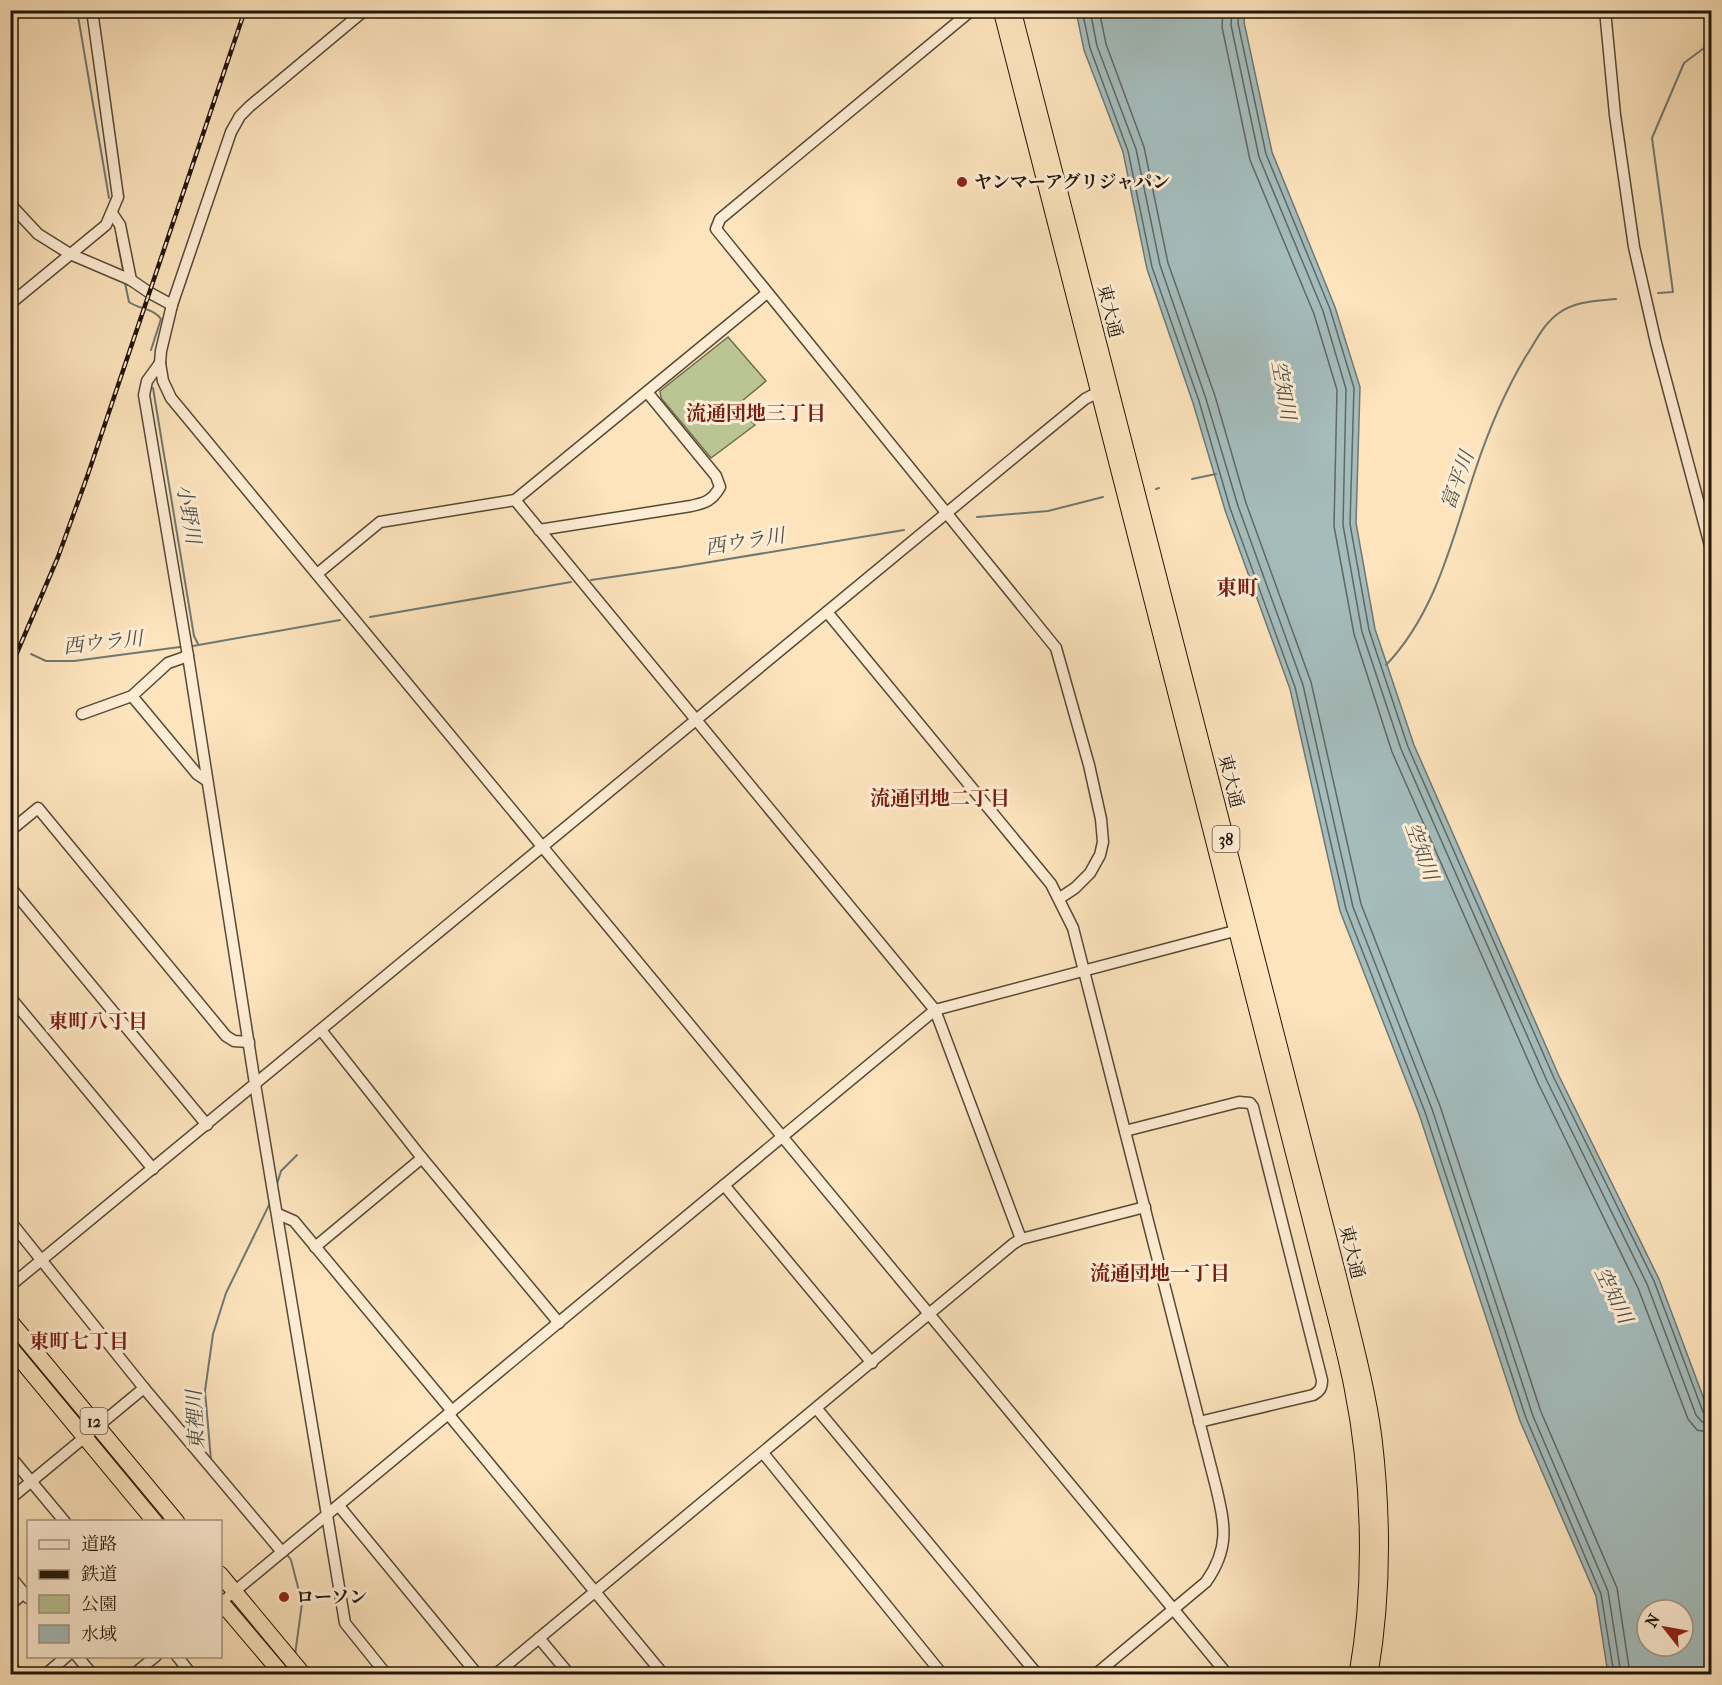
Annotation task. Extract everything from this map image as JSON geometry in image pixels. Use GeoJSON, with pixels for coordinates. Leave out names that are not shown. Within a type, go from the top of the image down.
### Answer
{"type":"FeatureCollection","features":[{"type":"Feature","properties":{"kind":"highway","name":"東大通"},"geometry":{"type":"LineString","coordinates":[[1001,10],[1104,389]]}},
{"type":"Feature","properties":{"kind":"highway","name":"東大通"},"geometry":{"type":"LineString","coordinates":[[1013,10],[1104,389],[1242,929],[1352,1388],[1362,1454],[1367,1549],[1361,1650],[1357,1674]]}},
{"type":"Feature","properties":{"kind":"highway","name":"東大通"},"geometry":{"type":"LineString","coordinates":[[1242,929],[1340,1282],[1374,1437],[1380,1559],[1374,1652],[1370,1674]]}},
{"type":"Feature","properties":{"kind":"highway","name":"12"},"geometry":{"type":"LineString","coordinates":[[10,1321],[176,1520]]}},
{"type":"Feature","properties":{"kind":"highway","name":"12"},"geometry":{"type":"LineString","coordinates":[[10,1347],[154,1520]]}},
{"type":"Feature","properties":{"kind":"highway"},"geometry":{"type":"LineString","coordinates":[[222,1576],[303,1674]]}},
{"type":"Feature","properties":{"kind":"highway"},"geometry":{"type":"LineString","coordinates":[[222,1603],[282,1674]]}},
{"type":"Feature","properties":{"kind":"street"},"geometry":{"type":"LineString","coordinates":[[10,304],[106,225],[118,197],[92,10]]}},
{"type":"Feature","properties":{"kind":"street"},"geometry":{"type":"LineString","coordinates":[[365,10],[240,116],[231,132],[172,305],[160,363],[163,381],[171,398],[1227,1674]]}},
{"type":"Feature","properties":{"kind":"street"},"geometry":{"type":"LineString","coordinates":[[972,10],[720,219],[716,229],[1056,648],[1091,776],[1101,819],[1102,842],[1100,855],[1090,873],[1075,888],[1060,898]]}},
{"type":"Feature","properties":{"kind":"street"},"geometry":{"type":"LineString","coordinates":[[1605,10],[1615,115],[1634,247],[1656,343],[1712,553]]}},
{"type":"Feature","properties":{"kind":"street"},"geometry":{"type":"LineString","coordinates":[[10,204],[39,234],[70,254],[132,280],[172,305]]}},
{"type":"Feature","properties":{"kind":"street"},"geometry":{"type":"LineString","coordinates":[[112,213],[120,225],[132,280]]}},
{"type":"Feature","properties":{"kind":"street"},"geometry":{"type":"LineString","coordinates":[[317,574],[380,522],[515,500],[767,293]]}},
{"type":"Feature","properties":{"kind":"street"},"geometry":{"type":"LineString","coordinates":[[160,363],[147,381],[144,395],[345,1623],[386,1674]]}},
{"type":"Feature","properties":{"kind":"street"},"geometry":{"type":"LineString","coordinates":[[10,1286],[947,512],[1085,399],[1104,389]]}},
{"type":"Feature","properties":{"kind":"street"},"geometry":{"type":"LineString","coordinates":[[539,530],[691,506],[708,502],[716,495],[720,487],[716,476],[647,392]]}},
{"type":"Feature","properties":{"kind":"street"},"geometry":{"type":"LineString","coordinates":[[515,500],[934,1010],[1021,1239]]}},
{"type":"Feature","properties":{"kind":"street"},"geometry":{"type":"LineString","coordinates":[[827,612],[1051,884],[1060,898],[1073,928],[1145,1207],[1224,1523],[1222,1552],[1215,1569],[1206,1582],[1096,1674]]}},
{"type":"Feature","properties":{"kind":"street"},"geometry":{"type":"LineString","coordinates":[[82,714],[132,696],[168,663],[188,656]]}},
{"type":"Feature","properties":{"kind":"street"},"geometry":{"type":"LineString","coordinates":[[132,696],[196,774],[206,780]]}},
{"type":"Feature","properties":{"kind":"street"},"geometry":{"type":"LineString","coordinates":[[10,831],[38,808],[226,1036],[234,1041],[249,1042]]}},
{"type":"Feature","properties":{"kind":"street"},"geometry":{"type":"LineString","coordinates":[[10,887],[207,1125]]}},
{"type":"Feature","properties":{"kind":"street"},"geometry":{"type":"LineString","coordinates":[[222,1601],[934,1010],[1242,929]]}},
{"type":"Feature","properties":{"kind":"street"},"geometry":{"type":"LineString","coordinates":[[10,997],[153,1169]]}},
{"type":"Feature","properties":{"kind":"street"},"geometry":{"type":"LineString","coordinates":[[321,1030],[422,1158],[559,1323]]}},
{"type":"Feature","properties":{"kind":"street"},"geometry":{"type":"LineString","coordinates":[[1125,1131],[1239,1102],[1250,1103],[1253,1107],[1322,1386],[1313,1395],[1199,1422]]}},
{"type":"Feature","properties":{"kind":"street"},"geometry":{"type":"LineString","coordinates":[[315,1247],[422,1158]]}},
{"type":"Feature","properties":{"kind":"street"},"geometry":{"type":"LineString","coordinates":[[724,1185],[872,1363]]}},
{"type":"Feature","properties":{"kind":"street"},"geometry":{"type":"LineString","coordinates":[[496,1674],[1021,1239],[1145,1207]]}},
{"type":"Feature","properties":{"kind":"street"},"geometry":{"type":"LineString","coordinates":[[278,1214],[294,1221],[663,1674]]}},
{"type":"Feature","properties":{"kind":"street"},"geometry":{"type":"LineString","coordinates":[[10,1221],[144,1388],[282,1552]]}},
{"type":"Feature","properties":{"kind":"street"},"geometry":{"type":"LineString","coordinates":[[10,1499],[144,1388]]}},
{"type":"Feature","properties":{"kind":"street"},"geometry":{"type":"LineString","coordinates":[[817,1409],[1036,1674]]}},
{"type":"Feature","properties":{"kind":"street"},"geometry":{"type":"LineString","coordinates":[[763,1454],[942,1674]]}},
{"type":"Feature","properties":{"kind":"street"},"geometry":{"type":"LineString","coordinates":[[10,1456],[64,1520]]}},
{"type":"Feature","properties":{"kind":"street"},"geometry":{"type":"LineString","coordinates":[[339,1506],[477,1674]]}},
{"type":"Feature","properties":{"kind":"street"},"geometry":{"type":"LineString","coordinates":[[10,1576],[26,1595],[10,1605]]}},
{"type":"Feature","properties":{"kind":"street"},"geometry":{"type":"LineString","coordinates":[[539,1638],[569,1674]]}},
{"type":"Feature","properties":{"kind":"street"},"geometry":{"type":"LineString","coordinates":[[46,1674],[65,1658]]}},
{"type":"Feature","properties":{"kind":"street"},"geometry":{"type":"LineString","coordinates":[[80,1658],[92,1674]]}},
{"type":"Feature","properties":{"kind":"street"},"geometry":{"type":"LineString","coordinates":[[134,1674],[154,1658]]}},
{"type":"Feature","properties":{"kind":"street"},"geometry":{"type":"LineString","coordinates":[[179,1658],[191,1674]]}},
{"type":"Feature","properties":{"kind":"street"},"geometry":{"type":"LineString","coordinates":[[10,1665],[18,1674]]}},
{"type":"Feature","properties":{"kind":"green space"},"geometry":{"type":"Polygon","coordinates":[[[728,337],[766,381],[736,406],[755,425],[711,458],[661,398],[660,391],[728,337]]]}},
{"type":"Feature","properties":{"kind":"water","name":"空知川"},"geometry":{"type":"Polygon","coordinates":[[[1076,11],[1245,11],[1244,22],[1272,152],[1335,307],[1360,387],[1356,523],[1375,629],[1414,745],[1559,1076],[1659,1279],[1711,1418],[1711,1674],[1608,1674],[1596,1596],[1520,1421],[1419,1114],[1340,911],[1290,689],[1225,510],[1193,403],[1147,269],[1123,152],[1084,50],[1076,11]]]}},
{"type":"Feature","properties":{"kind":"waterway","name":"小野川"},"geometry":{"type":"LineString","coordinates":[[77,10],[109,198]]}},
{"type":"Feature","properties":{"kind":"waterway","name":"富平川"},"geometry":{"type":"LineString","coordinates":[[1658,293],[1673,292],[1652,138],[1684,63],[1712,42]]}},
{"type":"Feature","properties":{"kind":"waterway","name":"小野川"},"geometry":{"type":"LineString","coordinates":[[117,239],[123,270]]}},
{"type":"Feature","properties":{"kind":"waterway","name":"小野川"},"geometry":{"type":"LineString","coordinates":[[125,283],[129,302],[155,313],[161,319],[151,350]]}},
{"type":"Feature","properties":{"kind":"waterway","name":"富平川"},"geometry":{"type":"LineString","coordinates":[[1386,665],[1404,644],[1431,597],[1442,572],[1492,425],[1511,383],[1537,338],[1549,322],[1572,306],[1616,299]]}},
{"type":"Feature","properties":{"kind":"waterway","name":"小野川"},"geometry":{"type":"LineString","coordinates":[[153,388],[194,636],[198,644]]}},
{"type":"Feature","properties":{"kind":"waterway","name":"西ウラ川"},"geometry":{"type":"LineString","coordinates":[[1192,479],[1216,474]]}},
{"type":"Feature","properties":{"kind":"waterway","name":"西ウラ川"},"geometry":{"type":"LineString","coordinates":[[977,517],[1048,511],[1103,497]]}},
{"type":"Feature","properties":{"kind":"waterway","name":"西ウラ川"},"geometry":{"type":"LineString","coordinates":[[591,580],[904,530]]}},
{"type":"Feature","properties":{"kind":"waterway","name":"西ウラ川"},"geometry":{"type":"LineString","coordinates":[[370,617],[571,582]]}},
{"type":"Feature","properties":{"kind":"waterway","name":"西ウラ川"},"geometry":{"type":"LineString","coordinates":[[193,646],[340,620]]}},
{"type":"Feature","properties":{"kind":"waterway","name":"西ウラ川"},"geometry":{"type":"LineString","coordinates":[[10,645],[15,647]]}},
{"type":"Feature","properties":{"kind":"waterway","name":"西ウラ川"},"geometry":{"type":"LineString","coordinates":[[31,654],[46,661],[74,661],[180,647]]}},
{"type":"Feature","properties":{"kind":"waterway","name":"東裡川"},"geometry":{"type":"LineString","coordinates":[[277,1184],[281,1171],[297,1155]]}},
{"type":"Feature","properties":{"kind":"waterway","name":"東裡川"},"geometry":{"type":"LineString","coordinates":[[211,1460],[205,1391],[213,1334],[226,1293],[270,1203]]}},
{"type":"Feature","properties":{"kind":"waterway","name":"東裡川"},"geometry":{"type":"LineString","coordinates":[[286,1553],[291,1560],[302,1603],[295,1655]]}},
{"type":"Feature","properties":{"kind":"railway"},"geometry":{"type":"LineString","coordinates":[[10,669],[58,557],[87,477],[245,10]]}},
{"type":"Feature","properties":{"kind":"place","name":"ヤンマーアグリジャパン"},"geometry":{"type":"Point","coordinates":[962,182]}},
{"type":"Feature","properties":{"kind":"place","name":"ローソン"},"geometry":{"type":"Point","coordinates":[284,1597]}},
{"type":"Feature","properties":{"kind":"district","name":"流通団地三丁目"},"geometry":{"type":"Point","coordinates":[756,413]}},
{"type":"Feature","properties":{"kind":"district","name":"東町"},"geometry":{"type":"Point","coordinates":[1237,588]}},
{"type":"Feature","properties":{"kind":"district","name":"流通団地二丁目"},"geometry":{"type":"Point","coordinates":[940,798]}},
{"type":"Feature","properties":{"kind":"district","name":"東町八丁目"},"geometry":{"type":"Point","coordinates":[98,1021]}},
{"type":"Feature","properties":{"kind":"district","name":"流通団地一丁目"},"geometry":{"type":"Point","coordinates":[1160,1273]}},
{"type":"Feature","properties":{"kind":"district","name":"東町七丁目"},"geometry":{"type":"Point","coordinates":[79,1341]}}]}
